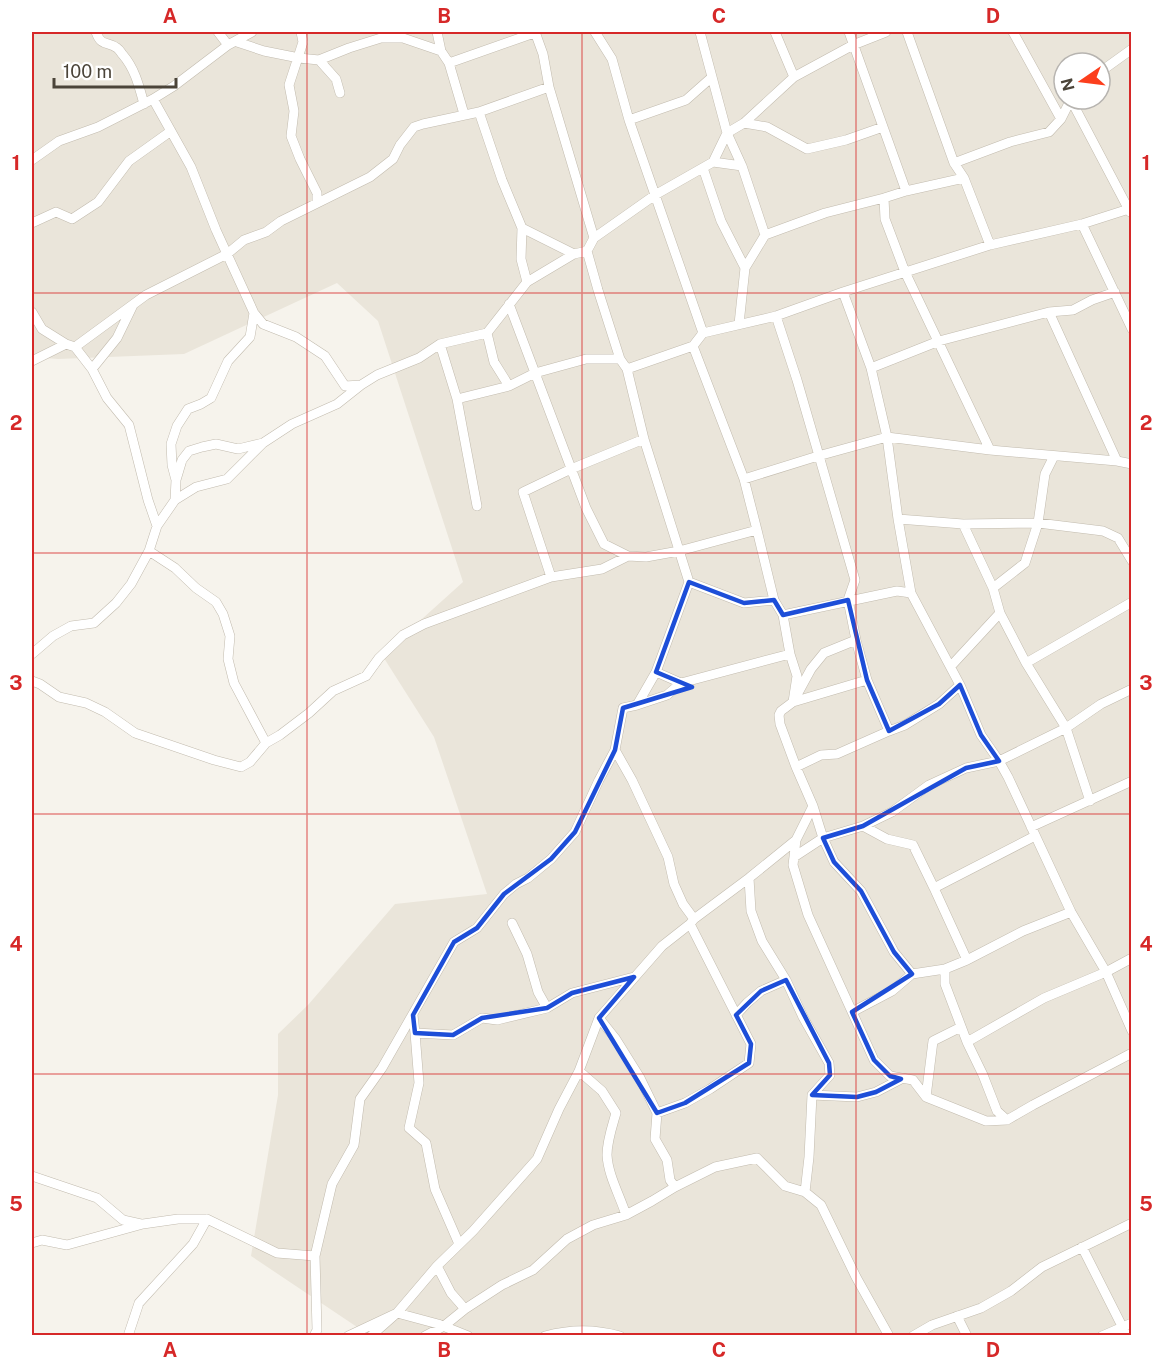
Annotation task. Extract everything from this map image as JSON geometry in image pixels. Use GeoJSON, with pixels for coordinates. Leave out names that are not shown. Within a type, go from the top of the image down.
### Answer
{"type":"FeatureCollection","features":[{"type":"Feature","properties":{"kind":"street"},"geometry":{"type":"LineString","coordinates":[[96,32],[105,44],[117,48],[130,63],[144,104]]}},
{"type":"Feature","properties":{"kind":"street"},"geometry":{"type":"LineString","coordinates":[[218,32],[232,43],[299,58],[319,60],[381,38],[403,38],[441,51]]}},
{"type":"Feature","properties":{"kind":"street"},"geometry":{"type":"LineString","coordinates":[[32,160],[59,141],[98,128],[153,99],[232,43],[252,32]]}},
{"type":"Feature","properties":{"kind":"street"},"geometry":{"type":"LineString","coordinates":[[301,32],[303,42],[288,85],[294,111],[291,136],[317,193],[317,203]]}},
{"type":"Feature","properties":{"kind":"street"},"geometry":{"type":"LineString","coordinates":[[437,32],[441,51],[449,63],[464,114]]}},
{"type":"Feature","properties":{"kind":"street"},"geometry":{"type":"LineString","coordinates":[[449,63],[536,32],[549,87],[594,237]]}},
{"type":"Feature","properties":{"kind":"street"},"geometry":{"type":"LineString","coordinates":[[595,32],[612,59],[629,120],[703,333]]}},
{"type":"Feature","properties":{"kind":"street"},"geometry":{"type":"LineString","coordinates":[[700,32],[727,134],[742,166],[765,235]]}},
{"type":"Feature","properties":{"kind":"street"},"geometry":{"type":"LineString","coordinates":[[775,32],[794,77]]}},
{"type":"Feature","properties":{"kind":"street"},"geometry":{"type":"LineString","coordinates":[[849,32],[906,190]]}},
{"type":"Feature","properties":{"kind":"street"},"geometry":{"type":"LineString","coordinates":[[637,705],[656,672],[688,582],[644,439],[627,369],[620,359],[588,251],[594,237],[655,195],[713,162],[727,134],[744,123],[794,77],[853,45],[885,32]]}},
{"type":"Feature","properties":{"kind":"street"},"geometry":{"type":"LineString","coordinates":[[907,32],[954,163],[964,178],[990,245]]}},
{"type":"Feature","properties":{"kind":"street"},"geometry":{"type":"LineString","coordinates":[[1013,32],[1061,119]]}},
{"type":"Feature","properties":{"kind":"street"},"geometry":{"type":"LineString","coordinates":[[1112,63],[1131,49]]}},
{"type":"Feature","properties":{"kind":"street"},"geometry":{"type":"LineString","coordinates":[[319,60],[336,79],[340,93]]}},
{"type":"Feature","properties":{"kind":"street"},"geometry":{"type":"LineString","coordinates":[[629,120],[686,100],[712,77]]}},
{"type":"Feature","properties":{"kind":"street"},"geometry":{"type":"LineString","coordinates":[[32,361],[70,345],[164,285],[227,254],[244,240],[266,232],[281,220],[370,177],[393,159],[400,145],[414,128],[479,111],[549,87]]}},
{"type":"Feature","properties":{"kind":"street"},"geometry":{"type":"LineString","coordinates":[[153,99],[191,167],[216,230],[254,313],[263,324],[296,337],[325,357],[345,386],[361,385]]}},
{"type":"Feature","properties":{"kind":"street"},"geometry":{"type":"LineString","coordinates":[[479,111],[502,180],[522,228],[521,259],[527,282]]}},
{"type":"Feature","properties":{"kind":"street"},"geometry":{"type":"LineString","coordinates":[[954,163],[1010,142],[1049,132],[1065,111]]}},
{"type":"Feature","properties":{"kind":"street"},"geometry":{"type":"LineString","coordinates":[[627,369],[693,346],[703,333],[776,316],[990,245],[1131,210],[1077,111]]}},
{"type":"Feature","properties":{"kind":"street"},"geometry":{"type":"LineString","coordinates":[[744,123],[767,127],[807,149],[846,140],[883,127]]}},
{"type":"Feature","properties":{"kind":"street"},"geometry":{"type":"LineString","coordinates":[[32,223],[56,212],[72,219],[98,202],[129,161],[171,131]]}},
{"type":"Feature","properties":{"kind":"street"},"geometry":{"type":"LineString","coordinates":[[713,162],[742,166]]}},
{"type":"Feature","properties":{"kind":"street"},"geometry":{"type":"LineString","coordinates":[[703,168],[721,220],[746,268]]}},
{"type":"Feature","properties":{"kind":"street"},"geometry":{"type":"LineString","coordinates":[[739,324],[746,268],[765,235],[825,213],[906,190],[964,178]]}},
{"type":"Feature","properties":{"kind":"street"},"geometry":{"type":"LineString","coordinates":[[884,198],[885,219],[905,272],[990,450]]}},
{"type":"Feature","properties":{"kind":"street"},"geometry":{"type":"LineString","coordinates":[[1082,224],[1131,329]]}},
{"type":"Feature","properties":{"kind":"street"},"geometry":{"type":"LineString","coordinates":[[522,228],[574,254]]}},
{"type":"Feature","properties":{"kind":"street"},"geometry":{"type":"LineString","coordinates":[[32,654],[53,636],[71,626],[94,623],[116,603],[149,551],[157,526],[175,500],[196,487],[227,479],[263,443],[292,424],[337,404],[377,375],[418,358],[440,344],[487,333],[527,282],[574,254],[588,251]]}},
{"type":"Feature","properties":{"kind":"street"},"geometry":{"type":"LineString","coordinates":[[843,292],[871,368],[887,437],[911,593],[951,666],[981,735],[1008,777],[1071,912],[1106,972],[1131,1031]]}},
{"type":"Feature","properties":{"kind":"street"},"geometry":{"type":"LineString","coordinates":[[871,368],[939,341],[1049,312],[1073,310],[1115,292]]}},
{"type":"Feature","properties":{"kind":"street"},"geometry":{"type":"LineString","coordinates":[[92,369],[117,338],[135,303]]}},
{"type":"Feature","properties":{"kind":"street"},"geometry":{"type":"LineString","coordinates":[[509,304],[586,508],[604,544],[628,556],[646,557],[757,530]]}},
{"type":"Feature","properties":{"kind":"street"},"geometry":{"type":"LineString","coordinates":[[32,312],[42,329],[70,345],[92,369],[107,398],[129,425],[157,526]]}},
{"type":"Feature","properties":{"kind":"street"},"geometry":{"type":"LineString","coordinates":[[1049,312],[1117,461]]}},
{"type":"Feature","properties":{"kind":"street"},"geometry":{"type":"LineString","coordinates":[[176,480],[172,465],[171,444],[177,426],[188,409],[211,398],[228,361],[250,337],[254,313]]}},
{"type":"Feature","properties":{"kind":"street"},"geometry":{"type":"LineString","coordinates":[[776,316],[855,580],[848,600],[856,640],[867,680],[889,731]]}},
{"type":"Feature","properties":{"kind":"street"},"geometry":{"type":"LineString","coordinates":[[487,333],[494,362],[509,386]]}},
{"type":"Feature","properties":{"kind":"street"},"geometry":{"type":"LineString","coordinates":[[440,344],[458,399],[477,506]]}},
{"type":"Feature","properties":{"kind":"street"},"geometry":{"type":"LineString","coordinates":[[693,346],[744,479],[774,600],[783,615],[790,654],[797,676],[793,702]]}},
{"type":"Feature","properties":{"kind":"street"},"geometry":{"type":"LineString","coordinates":[[458,399],[509,386],[535,373],[586,359],[620,359]]}},
{"type":"Feature","properties":{"kind":"street"},"geometry":{"type":"LineString","coordinates":[[744,479],[887,437],[1131,464]]}},
{"type":"Feature","properties":{"kind":"street"},"geometry":{"type":"LineString","coordinates":[[551,577],[523,492],[571,469],[644,439]]}},
{"type":"Feature","properties":{"kind":"street"},"geometry":{"type":"LineString","coordinates":[[175,500],[176,480],[182,460],[189,451],[216,444],[238,449],[263,443]]}},
{"type":"Feature","properties":{"kind":"street"},"geometry":{"type":"LineString","coordinates":[[993,588],[1025,563],[1038,523],[1045,474],[1054,456]]}},
{"type":"Feature","properties":{"kind":"street"},"geometry":{"type":"LineString","coordinates":[[898,519],[963,524],[1038,523],[1103,531],[1118,538],[1131,561]]}},
{"type":"Feature","properties":{"kind":"street"},"geometry":{"type":"LineString","coordinates":[[963,524],[993,588],[1000,613],[1026,663],[1066,728],[1090,801]]}},
{"type":"Feature","properties":{"kind":"street"},"geometry":{"type":"LineString","coordinates":[[149,551],[176,568],[220,608],[230,636],[228,659],[234,683],[266,743]]}},
{"type":"Feature","properties":{"kind":"street"},"geometry":{"type":"LineString","coordinates":[[32,681],[59,697],[86,703],[105,712],[135,732],[214,760],[241,767],[250,762],[266,743],[300,720],[333,691],[366,676],[379,658],[403,635],[424,624],[551,577],[602,569],[628,556]]}},
{"type":"Feature","properties":{"kind":"street"},"geometry":{"type":"LineString","coordinates":[[688,582],[744,603],[774,600]]}},
{"type":"Feature","properties":{"kind":"street"},"geometry":{"type":"LineString","coordinates":[[783,615],[897,591],[911,593]]}},
{"type":"Feature","properties":{"kind":"street"},"geometry":{"type":"LineString","coordinates":[[1026,663],[1131,602]]}},
{"type":"Feature","properties":{"kind":"street"},"geometry":{"type":"LineString","coordinates":[[951,666],[1000,613]]}},
{"type":"Feature","properties":{"kind":"street"},"geometry":{"type":"LineString","coordinates":[[793,702],[811,669],[824,652],[856,640]]}},
{"type":"Feature","properties":{"kind":"street"},"geometry":{"type":"LineString","coordinates":[[315,1335],[317,1330],[315,1256],[332,1184],[354,1145],[360,1099],[382,1068],[454,942],[477,928],[504,894],[550,859],[575,831],[615,750],[623,708],[667,695],[681,682],[790,654]]}},
{"type":"Feature","properties":{"kind":"street"},"geometry":{"type":"LineString","coordinates":[[656,672],[681,682]]}},
{"type":"Feature","properties":{"kind":"street"},"geometry":{"type":"LineString","coordinates":[[867,680],[793,702],[781,711],[780,724],[834,862],[861,891],[894,952],[912,974]]}},
{"type":"Feature","properties":{"kind":"street"},"geometry":{"type":"LineString","coordinates":[[796,767],[821,755],[837,754],[904,725],[939,704],[960,685]]}},
{"type":"Feature","properties":{"kind":"street"},"geometry":{"type":"LineString","coordinates":[[794,857],[823,838],[863,826],[892,812],[928,785],[966,768],[999,761],[1066,728],[1101,704],[1131,689]]}},
{"type":"Feature","properties":{"kind":"street"},"geometry":{"type":"LineString","coordinates":[[615,750],[632,780],[668,857],[674,884],[751,1044],[749,1063],[685,1103],[657,1113]]}},
{"type":"Feature","properties":{"kind":"street"},"geometry":{"type":"LineString","coordinates":[[934,888],[1090,801],[1131,781]]}},
{"type":"Feature","properties":{"kind":"street"},"geometry":{"type":"LineString","coordinates":[[813,806],[796,840],[793,865],[808,915],[874,1060],[890,1076],[913,1080],[926,1097],[986,1121],[1007,1120],[1131,1053]]}},
{"type":"Feature","properties":{"kind":"street"},"geometry":{"type":"LineString","coordinates":[[863,826],[887,839],[913,845],[967,960]]}},
{"type":"Feature","properties":{"kind":"street"},"geometry":{"type":"LineString","coordinates":[[371,1335],[397,1313],[437,1266],[473,1231],[537,1159],[579,1071],[599,1018],[634,977],[662,945],[796,840]]}},
{"type":"Feature","properties":{"kind":"street"},"geometry":{"type":"LineString","coordinates":[[749,878],[751,911],[762,941],[786,980],[803,1017],[829,1063],[830,1075],[812,1095],[805,1192]]}},
{"type":"Feature","properties":{"kind":"street"},"geometry":{"type":"LineString","coordinates":[[852,1012],[892,991],[912,974],[945,969],[1071,912]]}},
{"type":"Feature","properties":{"kind":"street"},"geometry":{"type":"LineString","coordinates":[[512,923],[527,954],[538,992],[547,1008]]}},
{"type":"Feature","properties":{"kind":"street"},"geometry":{"type":"LineString","coordinates":[[967,1042],[1044,998],[1106,972],[1131,958]]}},
{"type":"Feature","properties":{"kind":"street"},"geometry":{"type":"LineString","coordinates":[[945,969],[945,984],[967,1042],[997,1111],[1007,1120]]}},
{"type":"Feature","properties":{"kind":"street"},"geometry":{"type":"LineString","coordinates":[[416,1033],[453,1035],[482,1018],[497,1020],[547,1008],[572,993],[634,977]]}},
{"type":"Feature","properties":{"kind":"street"},"geometry":{"type":"LineString","coordinates":[[736,1016],[761,991],[786,980]]}},
{"type":"Feature","properties":{"kind":"street"},"geometry":{"type":"LineString","coordinates":[[413,1015],[418,1083],[410,1128],[426,1143],[435,1189],[459,1244]]}},
{"type":"Feature","properties":{"kind":"street"},"geometry":{"type":"LineString","coordinates":[[599,1018],[615,1038],[640,1078],[657,1113],[655,1139],[667,1160],[670,1180],[675,1187]]}},
{"type":"Feature","properties":{"kind":"street"},"geometry":{"type":"LineString","coordinates":[[926,1097],[933,1041],[961,1027]]}},
{"type":"Feature","properties":{"kind":"street"},"geometry":{"type":"LineString","coordinates":[[579,1071],[602,1091],[616,1113],[607,1156],[609,1169],[626,1215]]}},
{"type":"Feature","properties":{"kind":"street"},"geometry":{"type":"LineString","coordinates":[[812,1095],[857,1097],[876,1092],[901,1079]]}},
{"type":"Feature","properties":{"kind":"street"},"geometry":{"type":"LineString","coordinates":[[425,1335],[444,1326],[502,1284],[533,1270],[567,1239],[593,1225],[626,1215],[715,1167],[757,1158],[785,1186],[805,1192],[821,1205],[856,1277],[890,1335]]}},
{"type":"Feature","properties":{"kind":"street"},"geometry":{"type":"LineString","coordinates":[[32,1176],[97,1198],[123,1220],[143,1224]]}},
{"type":"Feature","properties":{"kind":"street"},"geometry":{"type":"LineString","coordinates":[[32,1243],[42,1240],[67,1245],[143,1224],[178,1219],[207,1219],[277,1253],[315,1256]]}},
{"type":"Feature","properties":{"kind":"street"},"geometry":{"type":"LineString","coordinates":[[128,1335],[139,1303],[193,1244],[207,1219]]}},
{"type":"Feature","properties":{"kind":"street"},"geometry":{"type":"LineString","coordinates":[[913,1335],[932,1325],[981,1308],[1011,1291],[1042,1267],[1131,1223]]}},
{"type":"Feature","properties":{"kind":"street"},"geometry":{"type":"LineString","coordinates":[[1082,1247],[1127,1329],[1102,1335]]}},
{"type":"Feature","properties":{"kind":"street"},"geometry":{"type":"LineString","coordinates":[[437,1266],[451,1293],[465,1309]]}},
{"type":"Feature","properties":{"kind":"street"},"geometry":{"type":"LineString","coordinates":[[348,1335],[397,1313],[468,1335]]}},
{"type":"Feature","properties":{"kind":"street"},"geometry":{"type":"LineString","coordinates":[[957,1316],[967,1335]]}},
{"type":"Feature","properties":{"kind":"street"},"geometry":{"type":"LineString","coordinates":[[545,1335],[583,1330],[621,1335]]}},
{"type":"Feature","properties":{"kind":"highlighted area"},"geometry":{"type":"Polygon","coordinates":[[[689,582],[744,603],[774,600],[783,615],[848,600],[867,680],[889,731],[939,704],[960,685],[981,735],[999,761],[966,768],[863,826],[823,838],[834,862],[861,891],[894,952],[912,974],[852,1012],[874,1060],[890,1076],[901,1079],[876,1092],[857,1097],[812,1095],[830,1075],[829,1063],[786,980],[761,991],[736,1015],[751,1044],[749,1063],[685,1103],[657,1113],[599,1018],[634,977],[572,993],[547,1008],[482,1018],[453,1035],[415,1033],[413,1015],[454,942],[477,928],[504,894],[551,859],[575,832],[615,750],[623,708],[692,687],[656,672],[689,582]]]}},
{"type":"Feature","properties":{"kind":"shaded area"},"geometry":{"type":"Polygon","coordinates":[[[32,32],[1131,32],[1131,1335],[412,1335],[363,1331],[251,1256],[278,1095],[278,1034],[308,1005],[395,904],[487,894],[434,737],[382,655],[463,582],[378,321],[337,283],[184,354],[58,359],[32,357],[32,32]]]}}]}
